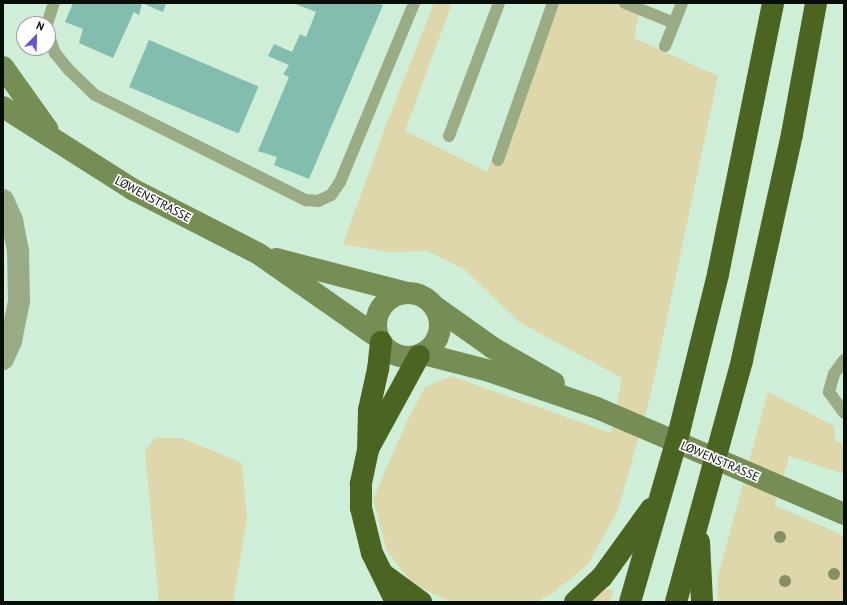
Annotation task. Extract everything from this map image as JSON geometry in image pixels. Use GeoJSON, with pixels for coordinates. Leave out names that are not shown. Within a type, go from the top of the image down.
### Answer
{"type":"FeatureCollection","features":[{"type":"Feature","properties":{"kind":"highway"},"geometry":{"type":"LineString","coordinates":[[630,602],[662,491],[722,259],[773,3]]}},
{"type":"Feature","properties":{"kind":"highway"},"geometry":{"type":"LineString","coordinates":[[676,602],[726,425],[759,286],[792,134],[816,3]]}},
{"type":"Feature","properties":{"kind":"highway"},"geometry":{"type":"LineString","coordinates":[[380,340],[378,369],[369,410],[368,450],[361,484],[361,508],[368,539],[396,602]]}},
{"type":"Feature","properties":{"kind":"highway"},"geometry":{"type":"LineString","coordinates":[[368,450],[421,355]]}},
{"type":"Feature","properties":{"kind":"highway"},"geometry":{"type":"LineString","coordinates":[[575,602],[602,577],[662,491]]}},
{"type":"Feature","properties":{"kind":"highway"},"geometry":{"type":"LineString","coordinates":[[698,523],[702,602]]}},
{"type":"Feature","properties":{"kind":"highway"},"geometry":{"type":"LineString","coordinates":[[383,575],[421,602]]}},
{"type":"Feature","properties":{"kind":"main road","name":"LØWENSTRASSE"},"geometry":{"type":"LineString","coordinates":[[3,67],[52,136]]}},
{"type":"Feature","properties":{"kind":"main road","name":"LØWENSTRASSE"},"geometry":{"type":"LineString","coordinates":[[3,107],[52,136],[92,165],[134,190],[259,254],[380,340]]}},
{"type":"Feature","properties":{"kind":"main road","name":"LØWENSTRASSE"},"geometry":{"type":"LineString","coordinates":[[259,254],[407,293]]}},
{"type":"Feature","properties":{"kind":"main road"},"geometry":{"type":"LineString","coordinates":[[407,293],[422,296],[434,306],[439,314],[440,332],[431,348],[421,355],[410,357],[393,354],[380,340],[376,328],[381,308],[396,295],[407,293]]}},
{"type":"Feature","properties":{"kind":"main road","name":"LØWENSTRASSE"},"geometry":{"type":"LineString","coordinates":[[434,306],[493,348],[604,411]]}},
{"type":"Feature","properties":{"kind":"main road","name":"LØWENSTRASSE"},"geometry":{"type":"LineString","coordinates":[[421,355],[486,370],[604,411],[844,514]]}},
{"type":"Feature","properties":{"kind":"street"},"geometry":{"type":"LineString","coordinates":[[3,200],[12,220],[18,251],[19,301],[11,341],[3,359]]}},
{"type":"Feature","properties":{"kind":"lane"},"geometry":{"type":"LineString","coordinates":[[50,16],[54,3]]}},
{"type":"Feature","properties":{"kind":"lane"},"geometry":{"type":"LineString","coordinates":[[56,54],[68,69],[95,95],[306,200],[318,201],[331,195],[340,182],[414,3]]}},
{"type":"Feature","properties":{"kind":"lane"},"geometry":{"type":"LineString","coordinates":[[450,136],[500,3]]}},
{"type":"Feature","properties":{"kind":"lane"},"geometry":{"type":"LineString","coordinates":[[498,160],[553,3]]}},
{"type":"Feature","properties":{"kind":"lane"},"geometry":{"type":"LineString","coordinates":[[625,3],[674,23]]}},
{"type":"Feature","properties":{"kind":"lane"},"geometry":{"type":"LineString","coordinates":[[664,46],[682,3]]}},
{"type":"Feature","properties":{"kind":"lane"},"geometry":{"type":"LineString","coordinates":[[842,412],[829,392],[834,374],[844,360]]}},
{"type":"Feature","properties":{"kind":"shaded area"},"geometry":{"type":"Polygon","coordinates":[[[434,3],[452,3],[405,131],[487,172],[556,3],[642,3],[634,38],[718,76],[651,394],[618,510],[588,564],[552,594],[536,602],[451,602],[413,584],[387,551],[373,499],[407,421],[425,387],[451,376],[611,433],[622,378],[519,322],[464,269],[428,251],[389,252],[343,244],[386,125],[434,3]]]}},
{"type":"Feature","properties":{"kind":"shaded area"},"geometry":{"type":"Polygon","coordinates":[[[768,392],[834,426],[835,440],[844,445],[844,474],[789,456],[775,505],[844,536],[844,602],[717,602],[718,576],[768,392]]]}},
{"type":"Feature","properties":{"kind":"shaded area"},"geometry":{"type":"Polygon","coordinates":[[[155,438],[182,438],[242,463],[247,518],[233,602],[159,602],[145,451],[155,438]]]}},
{"type":"Feature","properties":{"kind":"shaded area"},"geometry":{"type":"Polygon","coordinates":[[[605,589],[614,591],[610,602],[589,602],[605,589]]]}},
{"type":"Feature","properties":{"kind":"building"},"geometry":{"type":"Polygon","coordinates":[[[73,3],[142,3],[139,15],[134,12],[113,58],[79,43],[83,29],[65,22],[73,3]]]}},
{"type":"Feature","properties":{"kind":"building"},"geometry":{"type":"Polygon","coordinates":[[[142,3],[166,3],[163,12],[142,3]]]}},
{"type":"Feature","properties":{"kind":"building"},"geometry":{"type":"Polygon","coordinates":[[[293,3],[378,3],[383,5],[309,179],[274,165],[277,157],[258,151],[289,77],[283,74],[289,65],[268,56],[274,44],[292,52],[300,34],[306,37],[316,12],[293,3]]]}},
{"type":"Feature","properties":{"kind":"building"},"geometry":{"type":"Polygon","coordinates":[[[149,40],[259,86],[239,133],[129,87],[149,40]]]}}]}
